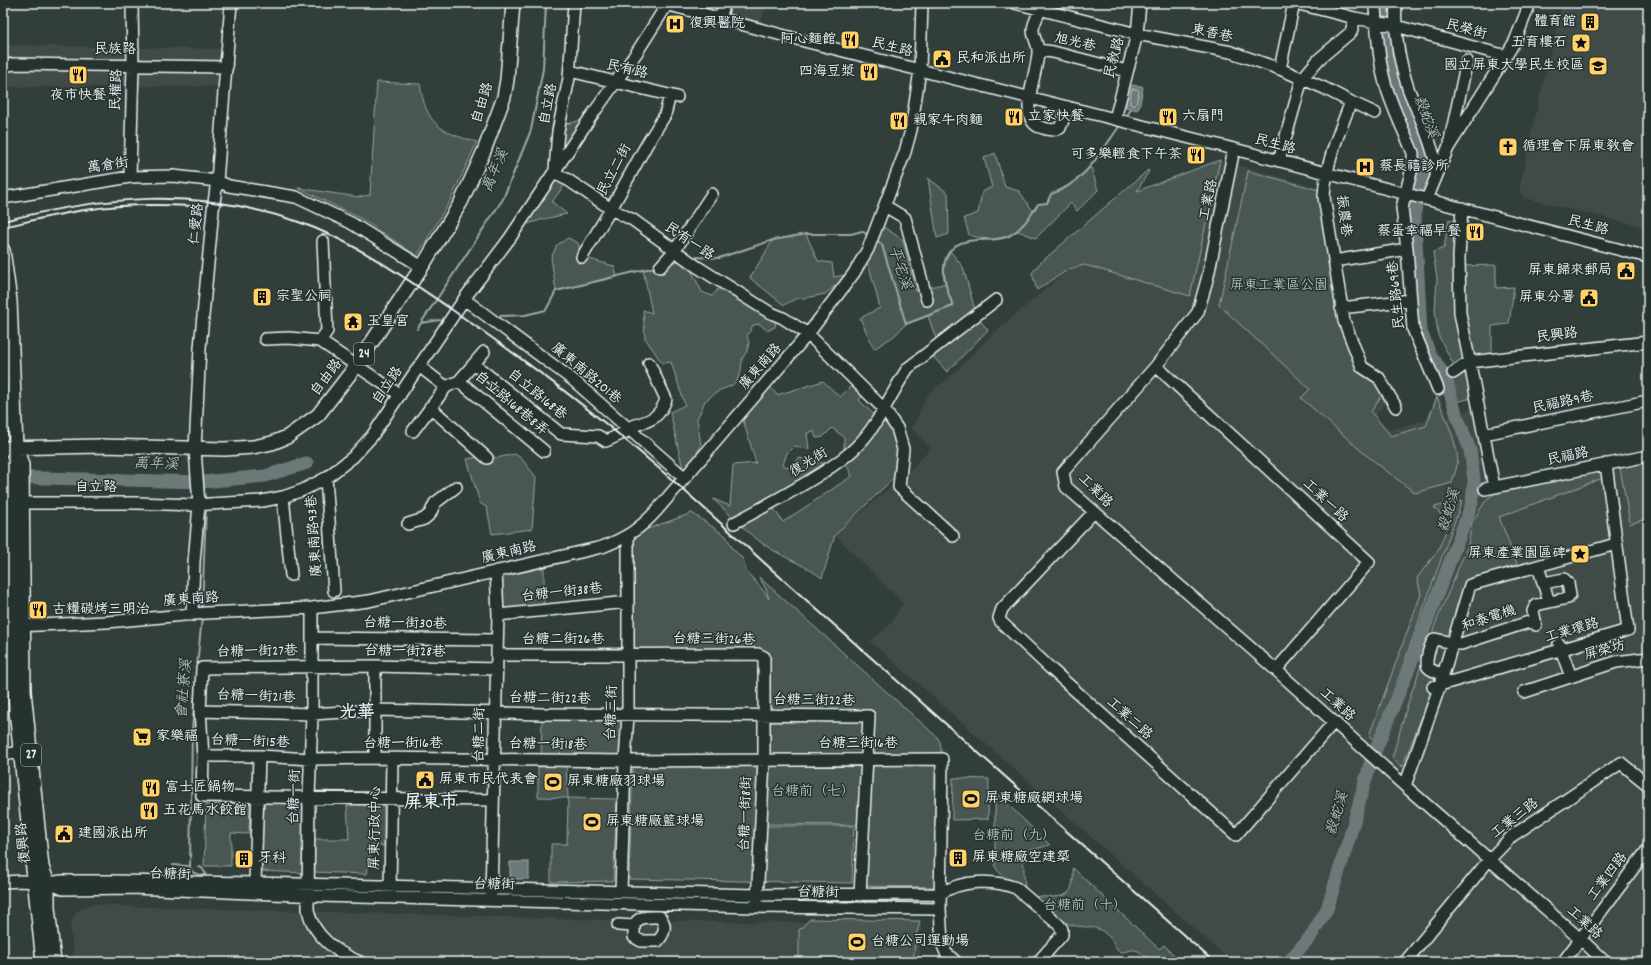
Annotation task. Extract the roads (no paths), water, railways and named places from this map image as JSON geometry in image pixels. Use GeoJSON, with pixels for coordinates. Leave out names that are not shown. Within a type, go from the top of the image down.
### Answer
{"type":"FeatureCollection","features":[{"type":"Feature","properties":{"kind":"main road","name":"自由路"},"geometry":{"type":"LineString","coordinates":[[9,448],[105,446],[195,449],[253,447],[272,443],[287,437],[318,415],[356,366],[422,267],[461,202],[484,151],[500,110],[506,80],[513,3]]}},
{"type":"Feature","properties":{"kind":"main road","name":"27"},"geometry":{"type":"LineString","coordinates":[[4,258],[10,301],[7,333],[9,448],[16,466],[12,503]]}},
{"type":"Feature","properties":{"kind":"main road","name":"復興路"},"geometry":{"type":"LineString","coordinates":[[12,503],[18,626],[42,867],[48,883],[48,907],[54,962]]}},
{"type":"Feature","properties":{"kind":"main road","name":"復興路"},"geometry":{"type":"LineString","coordinates":[[18,626],[16,712],[43,962]]}},
{"type":"Feature","properties":{"kind":"street","name":"民權路"},"geometry":{"type":"LineString","coordinates":[[130,177],[133,65],[132,3]]}},
{"type":"Feature","properties":{"kind":"street","name":"仁愛路"},"geometry":{"type":"LineString","coordinates":[[199,614],[194,562],[200,505],[195,449],[200,348],[217,180],[231,3]]}},
{"type":"Feature","properties":{"kind":"street","name":"自立路"},"geometry":{"type":"LineString","coordinates":[[12,503],[137,503],[200,505],[262,501],[283,497],[303,490],[326,478],[358,452],[372,436],[464,299],[510,238],[554,173],[558,131],[570,71],[574,3]]}},
{"type":"Feature","properties":{"kind":"street"},"geometry":{"type":"LineString","coordinates":[[554,173],[638,52],[666,3]]}},
{"type":"Feature","properties":{"kind":"street","name":"民生路"},"geometry":{"type":"LineString","coordinates":[[666,3],[920,70],[1234,149],[1648,257]]}},
{"type":"Feature","properties":{"kind":"street"},"geometry":{"type":"LineString","coordinates":[[720,18],[725,3]]}},
{"type":"Feature","properties":{"kind":"street","name":"廣東南路"},"geometry":{"type":"LineString","coordinates":[[18,626],[107,622],[199,614],[312,608],[369,602],[602,547],[636,531],[650,518],[808,334],[854,273],[862,260],[873,238],[905,152],[911,130],[920,70],[922,3]]}},
{"type":"Feature","properties":{"kind":"street","name":"東香巷"},"geometry":{"type":"LineString","coordinates":[[1015,3],[1047,8],[1137,34],[1231,52],[1280,69],[1324,88],[1374,113]]}},
{"type":"Feature","properties":{"kind":"street","name":"民教路"},"geometry":{"type":"LineString","coordinates":[[1115,119],[1137,34],[1140,3]]}},
{"type":"Feature","properties":{"kind":"street"},"geometry":{"type":"LineString","coordinates":[[1280,69],[1294,3],[1376,22]]}},
{"type":"Feature","properties":{"kind":"street","name":"民生路69巷"},"geometry":{"type":"LineString","coordinates":[[1376,3],[1376,22],[1383,75],[1412,153],[1413,164],[1402,208],[1407,249],[1413,330],[1438,389]]}},
{"type":"Feature","properties":{"kind":"street"},"geometry":{"type":"LineString","coordinates":[[1396,3],[1397,44],[1406,81],[1434,156],[1436,171],[1435,182]]}},
{"type":"Feature","properties":{"kind":"street"},"geometry":{"type":"LineString","coordinates":[[1448,148],[1515,41],[1530,3]]}},
{"type":"Feature","properties":{"kind":"street"},"geometry":{"type":"LineString","coordinates":[[1047,8],[1033,30],[1038,50],[1030,98],[1029,118],[1037,127],[1056,130],[1060,128],[1068,107]]}},
{"type":"Feature","properties":{"kind":"street"},"geometry":{"type":"LineString","coordinates":[[1279,161],[1302,79],[1319,59],[1351,32],[1355,18]]}},
{"type":"Feature","properties":{"kind":"street","name":"民榮街"},"geometry":{"type":"LineString","coordinates":[[1376,22],[1506,56]]}},
{"type":"Feature","properties":{"kind":"street","name":"旭光巷"},"geometry":{"type":"LineString","coordinates":[[1038,50],[1053,52],[1127,71]]}},
{"type":"Feature","properties":{"kind":"street"},"geometry":{"type":"LineString","coordinates":[[1427,199],[1448,148],[1467,61]]}},
{"type":"Feature","properties":{"kind":"street","name":"民族路"},"geometry":{"type":"LineString","coordinates":[[3,66],[14,64],[227,67]]}},
{"type":"Feature","properties":{"kind":"street","name":"民有路"},"geometry":{"type":"LineString","coordinates":[[570,71],[674,96]]}},
{"type":"Feature","properties":{"kind":"street","name":"民立二街"},"geometry":{"type":"LineString","coordinates":[[582,257],[611,209],[646,144],[665,115],[674,96]]}},
{"type":"Feature","properties":{"kind":"street","name":"振農巷"},"geometry":{"type":"LineString","coordinates":[[1334,261],[1324,197],[1338,135],[1351,102]]}},
{"type":"Feature","properties":{"kind":"street","name":"工業路"},"geometry":{"type":"LineString","coordinates":[[1234,149],[1208,276],[1198,312],[1156,366],[1063,472],[1066,486],[1276,670],[1489,860],[1581,939],[1605,962]]}},
{"type":"Feature","properties":{"kind":"street","name":"民有一路"},"geometry":{"type":"LineString","coordinates":[[554,173],[568,180],[611,209],[633,220],[693,263],[769,312],[808,334]]}},
{"type":"Feature","properties":{"kind":"street","name":"萬倉街"},"geometry":{"type":"LineString","coordinates":[[3,198],[130,177],[173,176],[217,180],[229,186],[296,197],[352,223],[422,267]]}},
{"type":"Feature","properties":{"kind":"street"},"geometry":{"type":"LineString","coordinates":[[660,267],[675,250],[712,194]]}},
{"type":"Feature","properties":{"kind":"street"},"geometry":{"type":"LineString","coordinates":[[885,206],[905,218],[927,300]]}},
{"type":"Feature","properties":{"kind":"street"},"geometry":{"type":"LineString","coordinates":[[1462,208],[1459,257],[1460,313],[1469,362]]}},
{"type":"Feature","properties":{"kind":"street"},"geometry":{"type":"LineString","coordinates":[[320,341],[327,331],[323,241]]}},
{"type":"Feature","properties":{"kind":"street"},"geometry":{"type":"LineString","coordinates":[[1396,408],[1379,378],[1362,367],[1344,321],[1334,261],[1407,249]]}},
{"type":"Feature","properties":{"kind":"street","name":"廣東南路201巷"},"geometry":{"type":"LineString","coordinates":[[464,299],[573,380],[684,478]]}},
{"type":"Feature","properties":{"kind":"street","name":"復光街"},"geometry":{"type":"LineString","coordinates":[[734,523],[795,490],[842,460],[859,445],[884,409],[898,382],[908,368],[996,300]]}},
{"type":"Feature","properties":{"kind":"street"},"geometry":{"type":"LineString","coordinates":[[1341,308],[1410,300]]}},
{"type":"Feature","properties":{"kind":"street"},"geometry":{"type":"LineString","coordinates":[[808,334],[884,409],[897,428],[903,449],[899,486],[953,536]]}},
{"type":"Feature","properties":{"kind":"street"},"geometry":{"type":"LineString","coordinates":[[265,339],[288,338],[320,341],[400,395]]}},
{"type":"Feature","properties":{"kind":"street","name":"民興路"},"geometry":{"type":"LineString","coordinates":[[1453,373],[1469,362],[1648,342]]}},
{"type":"Feature","properties":{"kind":"street"},"geometry":{"type":"LineString","coordinates":[[413,431],[446,387],[460,381],[484,352]]}},
{"type":"Feature","properties":{"kind":"street","name":"民福路"},"geometry":{"type":"LineString","coordinates":[[1469,362],[1484,434],[1490,488],[1648,456]]}},
{"type":"Feature","properties":{"kind":"street"},"geometry":{"type":"LineString","coordinates":[[629,429],[654,419],[663,407],[666,399],[649,363]]}},
{"type":"Feature","properties":{"kind":"street","name":"自立路168巷"},"geometry":{"type":"LineString","coordinates":[[474,364],[561,434],[598,436],[606,441],[629,429]]}},
{"type":"Feature","properties":{"kind":"street"},"geometry":{"type":"LineString","coordinates":[[419,366],[446,387]]}},
{"type":"Feature","properties":{"kind":"street","name":"工業一路"},"geometry":{"type":"LineString","coordinates":[[1156,366],[1369,562],[1276,670]]}},
{"type":"Feature","properties":{"kind":"street","name":"自立路168巷8弄"},"geometry":{"type":"LineString","coordinates":[[460,381],[544,451]]}},
{"type":"Feature","properties":{"kind":"street","name":"民福路9巷"},"geometry":{"type":"LineString","coordinates":[[1484,434],[1648,401]]}},
{"type":"Feature","properties":{"kind":"street"},"geometry":{"type":"LineString","coordinates":[[430,407],[487,458]]}},
{"type":"Feature","properties":{"kind":"street","name":"工業環路"},"geometry":{"type":"LineString","coordinates":[[1439,682],[1628,630],[1606,464]]}},
{"type":"Feature","properties":{"kind":"street","name":"廣東南路93巷"},"geometry":{"type":"LineString","coordinates":[[326,478],[334,591]]}},
{"type":"Feature","properties":{"kind":"street"},"geometry":{"type":"LineString","coordinates":[[408,524],[424,519],[430,514],[435,503],[456,487]]}},
{"type":"Feature","properties":{"kind":"street"},"geometry":{"type":"LineString","coordinates":[[283,497],[291,575]]}},
{"type":"Feature","properties":{"kind":"street","name":"工業二路"},"geometry":{"type":"LineString","coordinates":[[1094,512],[1002,609],[999,618],[1001,622],[1050,668],[1236,835],[1334,722]]}},
{"type":"Feature","properties":{"kind":"street","name":"台糖三街"},"geometry":{"type":"LineString","coordinates":[[621,892],[628,715],[628,536]]}},
{"type":"Feature","properties":{"kind":"street"},"geometry":{"type":"LineString","coordinates":[[1405,786],[1453,643],[1470,585],[1616,544]]}},
{"type":"Feature","properties":{"kind":"street"},"geometry":{"type":"LineString","coordinates":[[1538,566],[1549,602]]}},
{"type":"Feature","properties":{"kind":"street","name":"台糖二街"},"geometry":{"type":"LineString","coordinates":[[491,894],[498,615],[496,571]]}},
{"type":"Feature","properties":{"kind":"street","name":"和泰電機"},"geometry":{"type":"LineString","coordinates":[[1439,682],[1427,666],[1427,659],[1433,641],[1436,639],[1461,644],[1536,622],[1533,612],[1534,608],[1540,604],[1568,598],[1570,595],[1571,590],[1568,583],[1564,579],[1544,583]]}},
{"type":"Feature","properties":{"kind":"street","name":"台糖一街38巷"},"geometry":{"type":"LineString","coordinates":[[498,615],[628,602]]}},
{"type":"Feature","properties":{"kind":"street","name":"台糖一街"},"geometry":{"type":"LineString","coordinates":[[312,608],[312,714],[308,890],[309,916],[321,936],[330,944],[360,962]]}},
{"type":"Feature","properties":{"kind":"street","name":"台糖一街30巷"},"geometry":{"type":"LineString","coordinates":[[312,638],[497,640]]}},
{"type":"Feature","properties":{"kind":"street"},"geometry":{"type":"LineString","coordinates":[[1505,659],[1560,643],[1562,649]]}},
{"type":"Feature","properties":{"kind":"street","name":"屏榮坊"},"geometry":{"type":"LineString","coordinates":[[1562,649],[1571,677]]}},
{"type":"Feature","properties":{"kind":"street","name":"台糖二街26巷"},"geometry":{"type":"LineString","coordinates":[[497,655],[629,654]]}},
{"type":"Feature","properties":{"kind":"street","name":"台糖三街26巷"},"geometry":{"type":"LineString","coordinates":[[629,654],[758,654],[764,658],[764,715]]}},
{"type":"Feature","properties":{"kind":"street","name":"屏榮坊"},"geometry":{"type":"LineString","coordinates":[[1524,692],[1616,662],[1648,658]]}},
{"type":"Feature","properties":{"kind":"street","name":"台糖一街27巷"},"geometry":{"type":"LineString","coordinates":[[202,668],[258,666],[312,667]]}},
{"type":"Feature","properties":{"kind":"street"},"geometry":{"type":"LineString","coordinates":[[375,666],[375,758]]}},
{"type":"Feature","properties":{"kind":"street","name":"台糖一街28巷"},"geometry":{"type":"LineString","coordinates":[[312,667],[375,666],[497,669]]}},
{"type":"Feature","properties":{"kind":"street","name":"台糖一街15巷"},"geometry":{"type":"LineString","coordinates":[[202,668],[200,710],[203,756],[259,756],[311,759]]}},
{"type":"Feature","properties":{"kind":"street","name":"台糖一街21巷"},"geometry":{"type":"LineString","coordinates":[[200,710],[312,714],[375,710]]}},
{"type":"Feature","properties":{"kind":"street","name":"台糖二街22巷"},"geometry":{"type":"LineString","coordinates":[[375,710],[628,715]]}},
{"type":"Feature","properties":{"kind":"street","name":"台糖三街22巷"},"geometry":{"type":"LineString","coordinates":[[628,715],[869,716],[860,895]]}},
{"type":"Feature","properties":{"kind":"street","name":"台糖一街8街"},"geometry":{"type":"LineString","coordinates":[[757,911],[764,759],[764,715]]}},
{"type":"Feature","properties":{"kind":"street"},"geometry":{"type":"LineString","coordinates":[[3,754],[20,753]]}},
{"type":"Feature","properties":{"kind":"street"},"geometry":{"type":"LineString","coordinates":[[203,756],[202,796],[494,800]]}},
{"type":"Feature","properties":{"kind":"street"},"geometry":{"type":"LineString","coordinates":[[255,883],[259,756]]}},
{"type":"Feature","properties":{"kind":"street","name":"台糖一街16巷"},"geometry":{"type":"LineString","coordinates":[[311,759],[375,758],[494,760]]}},
{"type":"Feature","properties":{"kind":"street","name":"屏東行政中心"},"geometry":{"type":"LineString","coordinates":[[390,897],[392,759]]}},
{"type":"Feature","properties":{"kind":"street","name":"台糖三街16巷"},"geometry":{"type":"LineString","coordinates":[[625,761],[942,759],[940,894],[942,943],[946,953],[956,962]]}},
{"type":"Feature","properties":{"kind":"street","name":"台糖一街18巷"},"geometry":{"type":"LineString","coordinates":[[494,760],[625,761]]}},
{"type":"Feature","properties":{"kind":"street","name":"工業三路"},"geometry":{"type":"LineString","coordinates":[[1405,962],[1489,860],[1512,836],[1621,763],[1648,785]]}},
{"type":"Feature","properties":{"kind":"street","name":"工業四路"},"geometry":{"type":"LineString","coordinates":[[1563,962],[1648,849]]}},
{"type":"Feature","properties":{"kind":"street","name":"台糖街"},"geometry":{"type":"LineString","coordinates":[[3,882],[48,883],[63,889],[255,883],[308,890],[390,897],[621,892],[757,895],[940,894]]}},
{"type":"Feature","properties":{"kind":"street"},"geometry":{"type":"LineString","coordinates":[[940,894],[949,888],[973,883],[990,882],[1016,888],[1062,929],[1062,935],[1038,962]]}},
{"type":"Feature","properties":{"kind":"street","name":"台糖街"},"geometry":{"type":"LineString","coordinates":[[172,886],[308,890],[390,886],[757,911],[940,909]]}},
{"type":"Feature","properties":{"kind":"street"},"geometry":{"type":"LineString","coordinates":[[618,925],[634,926]]}},
{"type":"Feature","properties":{"kind":"water"},"geometry":{"type":"Polygon","coordinates":[[[1130,85],[1142,86],[1143,88],[1139,108],[1137,110],[1126,107],[1125,98],[1130,85]]]}},
{"type":"Feature","properties":{"kind":"water"},"geometry":{"type":"Polygon","coordinates":[[[510,862],[529,862],[529,879],[510,879],[510,862]]]}},
{"type":"Feature","properties":{"kind":"waterway","name":"萬年溪"},"geometry":{"type":"LineString","coordinates":[[417,329],[503,199],[531,130],[543,69],[546,3]]}},
{"type":"Feature","properties":{"kind":"waterway","name":"殺蛇溪"},"geometry":{"type":"LineString","coordinates":[[1288,962],[1311,936],[1327,909],[1370,764],[1415,653],[1472,503],[1474,480],[1470,450],[1456,413],[1445,376],[1430,354],[1421,332],[1415,220],[1416,196],[1423,174],[1422,155],[1392,74],[1385,22],[1385,3]]}},
{"type":"Feature","properties":{"kind":"waterway","name":"平宅溪"},"geometry":{"type":"LineString","coordinates":[[1125,119],[1131,109]]}},
{"type":"Feature","properties":{"kind":"waterway","name":"平宅溪"},"geometry":{"type":"LineString","coordinates":[[875,239],[882,245],[906,324],[953,306],[946,288],[944,276],[945,261],[951,250],[955,246],[968,241],[1001,239],[1014,233],[1026,222],[1038,204],[1047,203],[1051,194],[1074,182],[1092,165],[1121,124]]}},
{"type":"Feature","properties":{"kind":"waterway","name":"平宅溪"},"geometry":{"type":"LineString","coordinates":[[693,257],[719,258],[773,240],[806,234],[851,234],[862,231],[869,236]]}},
{"type":"Feature","properties":{"kind":"waterway","name":"平宅溪"},"geometry":{"type":"LineString","coordinates":[[669,263],[681,260]]}},
{"type":"Feature","properties":{"kind":"waterway","name":"平宅溪"},"geometry":{"type":"LineString","coordinates":[[500,316],[525,315],[546,310],[556,291],[655,267]]}},
{"type":"Feature","properties":{"kind":"waterway","name":"平宅溪"},"geometry":{"type":"LineString","coordinates":[[421,323],[440,320]]}},
{"type":"Feature","properties":{"kind":"waterway","name":"萬年溪"},"geometry":{"type":"LineString","coordinates":[[3,477],[203,482],[265,476],[307,463]]}},
{"type":"Feature","properties":{"kind":"waterway","name":"會社寮溪"},"geometry":{"type":"LineString","coordinates":[[203,482],[205,501]]}},
{"type":"Feature","properties":{"kind":"waterway","name":"會社寮溪"},"geometry":{"type":"LineString","coordinates":[[202,610],[206,507]]}},
{"type":"Feature","properties":{"kind":"waterway","name":"會社寮溪"},"geometry":{"type":"LineString","coordinates":[[197,666],[202,617]]}},
{"type":"Feature","properties":{"kind":"waterway","name":"會社寮溪"},"geometry":{"type":"LineString","coordinates":[[196,682],[192,730],[190,867],[192,872],[203,876],[206,874],[202,868],[199,867]]}},
{"type":"Feature","properties":{"kind":"waterway","name":"會社寮溪"},"geometry":{"type":"LineString","coordinates":[[173,865],[188,866]]}},
{"type":"Feature","properties":{"kind":"railway"},"geometry":{"type":"LineString","coordinates":[[3,221],[41,212],[114,201],[185,199],[222,203],[258,210],[296,221],[338,238],[376,260],[451,309],[524,361],[578,401],[617,433],[1214,962]]}},
{"type":"Feature","properties":{"kind":"railway"},"geometry":{"type":"LineString","coordinates":[[3,227],[98,208],[138,205],[192,206]]}},
{"type":"Feature","properties":{"kind":"place","name":"體育館"},"geometry":{"type":"Point","coordinates":[1590,22]}},
{"type":"Feature","properties":{"kind":"place","name":"復興醫院"},"geometry":{"type":"Point","coordinates":[675,24]}},
{"type":"Feature","properties":{"kind":"place","name":"阿心麵館"},"geometry":{"type":"Point","coordinates":[850,40]}},
{"type":"Feature","properties":{"kind":"place","name":"五育樓石"},"geometry":{"type":"Point","coordinates":[1581,43]}},
{"type":"Feature","properties":{"kind":"place","name":"民和派出所"},"geometry":{"type":"Point","coordinates":[942,59]}},
{"type":"Feature","properties":{"kind":"place","name":"國立屏東大學民生校區"},"geometry":{"type":"Point","coordinates":[1598,66]}},
{"type":"Feature","properties":{"kind":"place","name":"四海豆漿"},"geometry":{"type":"Point","coordinates":[869,72]}},
{"type":"Feature","properties":{"kind":"place","name":"夜市快餐"},"geometry":{"type":"Point","coordinates":[78,75]}},
{"type":"Feature","properties":{"kind":"place","name":"立家快餐"},"geometry":{"type":"Point","coordinates":[1014,117]}},
{"type":"Feature","properties":{"kind":"place","name":"六扇門"},"geometry":{"type":"Point","coordinates":[1168,117]}},
{"type":"Feature","properties":{"kind":"place","name":"親家牛肉麵"},"geometry":{"type":"Point","coordinates":[899,121]}},
{"type":"Feature","properties":{"kind":"place","name":"循理會下屏東教會"},"geometry":{"type":"Point","coordinates":[1508,147]}},
{"type":"Feature","properties":{"kind":"place","name":"可多樂輕食下午茶"},"geometry":{"type":"Point","coordinates":[1196,155]}},
{"type":"Feature","properties":{"kind":"place","name":"蔡長禧診所"},"geometry":{"type":"Point","coordinates":[1365,167]}},
{"type":"Feature","properties":{"kind":"place","name":"蔡蛋幸福早餐"},"geometry":{"type":"Point","coordinates":[1475,232]}},
{"type":"Feature","properties":{"kind":"place","name":"屏東歸來郵局"},"geometry":{"type":"Point","coordinates":[1626,271]}},
{"type":"Feature","properties":{"kind":"place","name":"宗聖公祠"},"geometry":{"type":"Point","coordinates":[262,297]}},
{"type":"Feature","properties":{"kind":"place","name":"屏東分署"},"geometry":{"type":"Point","coordinates":[1589,298]}},
{"type":"Feature","properties":{"kind":"place","name":"玉皇宮"},"geometry":{"type":"Point","coordinates":[353,322]}},
{"type":"Feature","properties":{"kind":"place","name":"屏東產業園區碑"},"geometry":{"type":"Point","coordinates":[1580,554]}},
{"type":"Feature","properties":{"kind":"place","name":"古糧碳烤三明治"},"geometry":{"type":"Point","coordinates":[38,610]}},
{"type":"Feature","properties":{"kind":"place","name":"家樂福"},"geometry":{"type":"Point","coordinates":[142,737]}},
{"type":"Feature","properties":{"kind":"place","name":"屏東市民代表會"},"geometry":{"type":"Point","coordinates":[425,780]}},
{"type":"Feature","properties":{"kind":"place","name":"屏東糖廠羽球場"},"geometry":{"type":"Point","coordinates":[553,782]}},
{"type":"Feature","properties":{"kind":"place","name":"富士匠鍋物"},"geometry":{"type":"Point","coordinates":[151,788]}},
{"type":"Feature","properties":{"kind":"place","name":"屏東糖廠網球場"},"geometry":{"type":"Point","coordinates":[971,799]}},
{"type":"Feature","properties":{"kind":"place","name":"五花馬水餃館"},"geometry":{"type":"Point","coordinates":[149,811]}},
{"type":"Feature","properties":{"kind":"place","name":"屏東糖廠籃球場"},"geometry":{"type":"Point","coordinates":[592,822]}},
{"type":"Feature","properties":{"kind":"place","name":"建國派出所"},"geometry":{"type":"Point","coordinates":[64,834]}},
{"type":"Feature","properties":{"kind":"place","name":"屏東糖廠空建築"},"geometry":{"type":"Point","coordinates":[958,858]}},
{"type":"Feature","properties":{"kind":"place","name":"牙科"},"geometry":{"type":"Point","coordinates":[244,859]}},
{"type":"Feature","properties":{"kind":"place","name":"台糖公司運動場"},"geometry":{"type":"Point","coordinates":[857,942]}},
{"type":"Feature","properties":{"kind":"district","name":"光華"},"geometry":{"type":"Point","coordinates":[357,713]}},
{"type":"Feature","properties":{"kind":"district","name":"屏東市"},"geometry":{"type":"Point","coordinates":[431,803]}},
{"type":"Feature","properties":{"kind":"park label","name":"屏東工業區公園"},"geometry":{"type":"Point","coordinates":[1279,286]}},
{"type":"Feature","properties":{"kind":"park label","name":"台糖前（七）"},"geometry":{"type":"Point","coordinates":[813,792]}},
{"type":"Feature","properties":{"kind":"park label","name":"台糖前（九）"},"geometry":{"type":"Point","coordinates":[1014,836]}},
{"type":"Feature","properties":{"kind":"park label","name":"台糖前（十）"},"geometry":{"type":"Point","coordinates":[1085,906]}}]}
